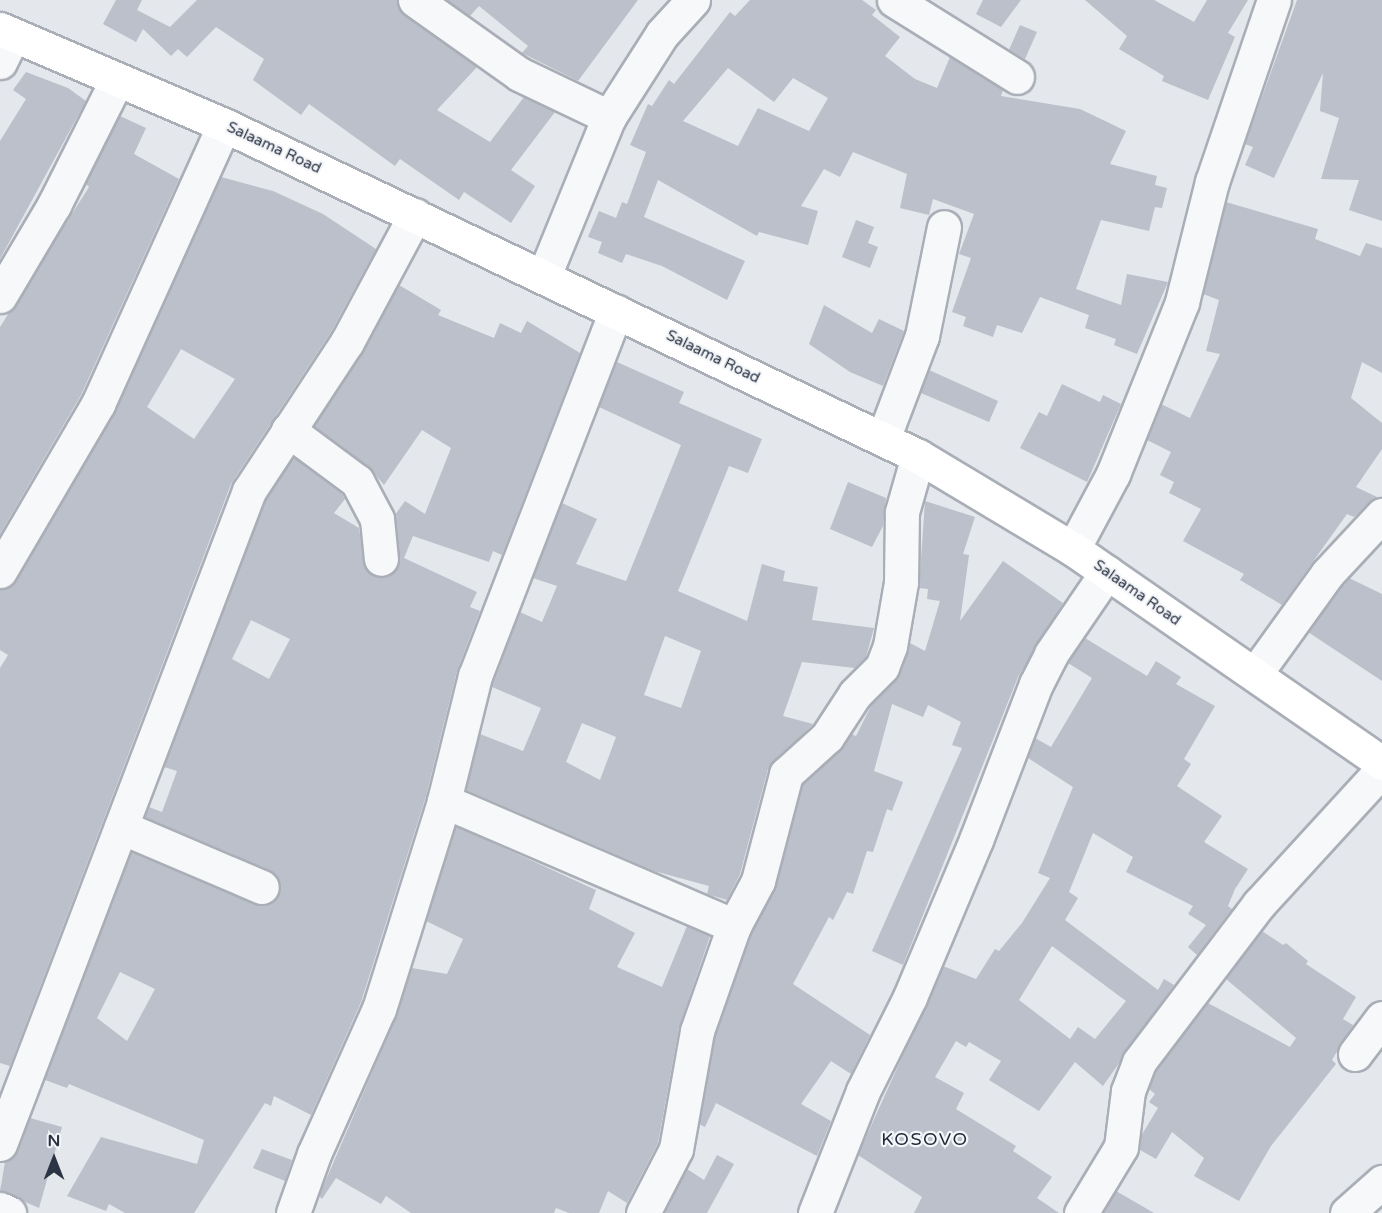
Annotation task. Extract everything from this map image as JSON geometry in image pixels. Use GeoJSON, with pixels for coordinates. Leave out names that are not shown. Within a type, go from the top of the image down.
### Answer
{"type":"FeatureCollection","features":[{"type":"Feature","properties":{"kind":"main road","name":"Salaama Road"},"geometry":{"type":"LineString","coordinates":[[4,42],[117,80],[224,125],[918,456],[1073,549],[1382,763]]}},
{"type":"Feature","properties":{"kind":"street"},"geometry":{"type":"LineString","coordinates":[[415,0],[519,74],[609,117]]}},
{"type":"Feature","properties":{"kind":"street"},"geometry":{"type":"LineString","coordinates":[[544,276],[609,117],[662,34],[693,0]]}},
{"type":"Feature","properties":{"kind":"street"},"geometry":{"type":"LineString","coordinates":[[894,0],[1017,77]]}},
{"type":"Feature","properties":{"kind":"street"},"geometry":{"type":"LineString","coordinates":[[1073,549],[1113,474],[1182,302],[1212,182],[1274,0]]}},
{"type":"Feature","properties":{"kind":"street"},"geometry":{"type":"LineString","coordinates":[[0,296],[54,206],[117,80]]}},
{"type":"Feature","properties":{"kind":"street"},"geometry":{"type":"LineString","coordinates":[[0,570],[98,404],[224,125]]}},
{"type":"Feature","properties":{"kind":"street"},"geometry":{"type":"LineString","coordinates":[[0,1144],[121,827],[162,708],[249,491],[347,342],[415,215]]}},
{"type":"Feature","properties":{"kind":"street"},"geometry":{"type":"LineString","coordinates":[[883,439],[922,336],[944,227]]}},
{"type":"Feature","properties":{"kind":"street"},"geometry":{"type":"LineString","coordinates":[[293,1213],[314,1154],[379,1009],[444,801],[475,676],[616,311]]}},
{"type":"Feature","properties":{"kind":"street"},"geometry":{"type":"LineString","coordinates":[[288,430],[357,481],[377,519],[381,559]]}},
{"type":"Feature","properties":{"kind":"street"},"geometry":{"type":"LineString","coordinates":[[643,1213],[682,1129],[697,1031],[734,927],[759,881],[786,774],[827,737],[855,694],[882,667],[901,582],[902,512],[918,456]]}},
{"type":"Feature","properties":{"kind":"street"},"geometry":{"type":"LineString","coordinates":[[1255,674],[1327,574],[1382,515]]}},
{"type":"Feature","properties":{"kind":"street"},"geometry":{"type":"LineString","coordinates":[[815,1213],[863,1091],[910,997],[976,840],[1036,684],[1051,654],[1107,572]]}},
{"type":"Feature","properties":{"kind":"street"},"geometry":{"type":"LineString","coordinates":[[1081,1213],[1121,1147],[1128,1091],[1139,1062],[1259,904],[1382,770]]}},
{"type":"Feature","properties":{"kind":"street"},"geometry":{"type":"LineString","coordinates":[[444,801],[734,927]]}},
{"type":"Feature","properties":{"kind":"street"},"geometry":{"type":"LineString","coordinates":[[121,827],[262,887]]}},
{"type":"Feature","properties":{"kind":"street"},"geometry":{"type":"LineString","coordinates":[[1355,1054],[1382,1018]]}},
{"type":"Feature","properties":{"kind":"street"},"geometry":{"type":"LineString","coordinates":[[1347,1213],[1382,1182]]}},
{"type":"Feature","properties":{"kind":"street"},"geometry":{"type":"LineString","coordinates":[[0,1209],[9,1212]]}},
{"type":"Feature","properties":{"kind":"building"},"geometry":{"type":"Polygon","coordinates":[[[116,0],[142,0],[137,10],[170,27],[197,0],[397,0],[404,15],[477,67],[437,110],[490,142],[524,97],[555,112],[511,170],[535,186],[511,223],[464,192],[459,200],[400,159],[395,166],[309,104],[301,115],[253,80],[264,59],[216,27],[187,57],[178,49],[171,56],[143,29],[136,42],[103,24],[116,0]]]}},
{"type":"Feature","properties":{"kind":"building"},"geometry":{"type":"Polygon","coordinates":[[[447,0],[638,0],[578,81],[522,53],[528,46],[479,6],[470,16],[447,0]]]}},
{"type":"Feature","properties":{"kind":"building"},"geometry":{"type":"Polygon","coordinates":[[[750,0],[862,0],[876,10],[872,15],[900,37],[885,56],[915,79],[937,88],[950,57],[1003,90],[1001,96],[1080,109],[1126,131],[1110,164],[1157,176],[1155,185],[1167,188],[1162,208],[1155,207],[1149,231],[1101,220],[1076,289],[1121,305],[1127,274],[1168,282],[1137,354],[1114,345],[1116,339],[1085,328],[1089,315],[1040,297],[1022,333],[997,325],[993,337],[963,326],[966,317],[952,312],[971,258],[959,254],[974,214],[933,199],[929,215],[900,208],[907,174],[853,152],[840,177],[824,169],[801,206],[818,211],[808,245],[759,232],[757,236],[658,180],[644,217],[745,261],[727,300],[662,266],[626,254],[622,263],[598,253],[602,242],[588,237],[599,211],[616,218],[622,202],[627,204],[646,152],[630,145],[648,104],[652,106],[669,80],[674,84],[730,12],[735,16],[750,0]],[[728,68],[683,121],[738,146],[758,108],[809,131],[828,98],[793,78],[774,102],[728,68]]]}},
{"type":"Feature","properties":{"kind":"building"},"geometry":{"type":"Polygon","coordinates":[[[983,0],[1021,0],[1001,27],[976,14],[983,0]]]}},
{"type":"Feature","properties":{"kind":"building"},"geometry":{"type":"Polygon","coordinates":[[[1085,0],[1154,0],[1194,22],[1207,0],[1248,0],[1228,33],[1235,37],[1208,100],[1162,81],[1164,76],[1119,49],[1127,36],[1085,0]]]}},
{"type":"Feature","properties":{"kind":"building"},"geometry":{"type":"Polygon","coordinates":[[[1297,0],[1382,0],[1382,221],[1349,210],[1359,180],[1321,179],[1339,118],[1320,111],[1323,73],[1274,178],[1245,165],[1253,147],[1245,144],[1297,0]]]}},
{"type":"Feature","properties":{"kind":"building"},"geometry":{"type":"Polygon","coordinates":[[[1020,25],[1037,32],[1025,59],[1009,50],[1020,25]]]}},
{"type":"Feature","properties":{"kind":"building"},"geometry":{"type":"Polygon","coordinates":[[[26,72],[68,88],[86,101],[0,259],[0,141],[26,99],[13,90],[26,72]]]}},
{"type":"Feature","properties":{"kind":"building"},"geometry":{"type":"Polygon","coordinates":[[[120,116],[146,128],[134,154],[179,179],[81,395],[0,534],[0,327],[89,187],[86,184],[120,116]]]}},
{"type":"Feature","properties":{"kind":"building"},"geometry":{"type":"Polygon","coordinates":[[[221,177],[273,191],[323,214],[376,249],[331,332],[231,484],[10,1066],[0,1063],[0,668],[8,655],[0,650],[0,590],[16,580],[114,413],[221,177]],[[181,349],[147,407],[194,439],[235,379],[181,349]]]}},
{"type":"Feature","properties":{"kind":"building"},"geometry":{"type":"Polygon","coordinates":[[[1226,202],[1318,229],[1315,239],[1360,256],[1366,243],[1382,248],[1382,373],[1362,362],[1351,398],[1382,423],[1382,449],[1356,487],[1377,497],[1354,517],[1347,514],[1282,605],[1240,580],[1244,574],[1183,541],[1201,509],[1169,493],[1174,482],[1160,475],[1171,452],[1147,440],[1161,404],[1190,418],[1220,354],[1206,351],[1219,300],[1203,294],[1226,202]]]}},
{"type":"Feature","properties":{"kind":"building"},"geometry":{"type":"Polygon","coordinates":[[[856,220],[874,227],[868,243],[878,247],[870,268],[842,257],[856,220]]]}},
{"type":"Feature","properties":{"kind":"building"},"geometry":{"type":"Polygon","coordinates":[[[399,285],[441,310],[438,315],[494,338],[500,323],[521,333],[527,321],[580,353],[502,555],[493,551],[489,562],[413,536],[404,558],[477,592],[470,607],[480,611],[457,671],[426,796],[361,1002],[311,1115],[274,1096],[271,1106],[265,1103],[194,1213],[125,1213],[109,1204],[106,1211],[67,1196],[101,1137],[197,1164],[204,1140],[69,1084],[67,1088],[45,1080],[131,852],[255,904],[273,902],[279,894],[277,876],[269,870],[145,817],[149,807],[162,812],[177,771],[164,767],[266,500],[294,457],[342,494],[345,499],[334,513],[359,528],[366,569],[383,578],[398,566],[395,515],[405,501],[425,514],[451,448],[422,430],[384,485],[368,466],[314,426],[363,352],[399,285]],[[251,620],[232,659],[269,679],[290,639],[251,620]],[[120,972],[97,1018],[127,1041],[155,989],[120,972]]]}},
{"type":"Feature","properties":{"kind":"building"},"geometry":{"type":"Polygon","coordinates":[[[824,305],[872,333],[879,319],[904,331],[883,386],[850,372],[809,344],[824,305]]]}},
{"type":"Feature","properties":{"kind":"building"},"geometry":{"type":"Polygon","coordinates":[[[617,362],[684,392],[679,403],[762,439],[748,473],[729,466],[678,591],[747,621],[762,564],[785,571],[783,581],[818,587],[812,620],[874,628],[866,657],[855,668],[802,662],[783,716],[813,724],[768,769],[740,874],[727,900],[707,894],[709,886],[654,871],[466,790],[480,734],[523,751],[541,708],[492,687],[520,612],[542,622],[557,586],[533,578],[562,503],[597,519],[576,564],[626,581],[681,445],[599,407],[617,362]],[[665,636],[644,695],[681,708],[701,651],[665,636]],[[582,723],[566,762],[600,780],[616,737],[582,723]]]}},
{"type":"Feature","properties":{"kind":"building"},"geometry":{"type":"Polygon","coordinates":[[[929,370],[998,401],[989,422],[921,393],[929,370]]]}},
{"type":"Feature","properties":{"kind":"building"},"geometry":{"type":"Polygon","coordinates":[[[1062,384],[1100,402],[1103,395],[1121,404],[1087,482],[1020,448],[1039,412],[1047,416],[1062,384]]]}},
{"type":"Feature","properties":{"kind":"building"},"geometry":{"type":"Polygon","coordinates":[[[848,482],[886,498],[883,526],[872,547],[830,529],[848,482]]]}},
{"type":"Feature","properties":{"kind":"building"},"geometry":{"type":"Polygon","coordinates":[[[925,501],[975,517],[963,554],[969,555],[960,621],[1003,561],[1063,603],[1018,677],[903,965],[872,951],[962,748],[952,745],[961,722],[928,705],[923,717],[892,704],[874,771],[903,782],[892,811],[887,809],[873,852],[867,851],[853,894],[847,892],[833,920],[829,917],[793,984],[870,1035],[851,1074],[831,1061],[801,1104],[831,1121],[817,1156],[716,1103],[705,1127],[699,1124],[715,1036],[751,934],[776,886],[803,784],[851,734],[856,736],[873,702],[899,674],[910,643],[925,651],[940,601],[927,599],[928,589],[919,588],[925,501]]]}},
{"type":"Feature","properties":{"kind":"building"},"geometry":{"type":"Polygon","coordinates":[[[1349,578],[1382,594],[1382,681],[1308,632],[1349,578]]]}},
{"type":"Feature","properties":{"kind":"building"},"geometry":{"type":"Polygon","coordinates":[[[1085,638],[1147,676],[1156,661],[1181,677],[1176,684],[1215,706],[1184,759],[1191,764],[1177,786],[1222,816],[1204,842],[1248,869],[1235,889],[1228,906],[1232,909],[1197,955],[1188,947],[1206,925],[1188,914],[1193,906],[1126,872],[1133,857],[1093,833],[1069,892],[1078,898],[1065,920],[1158,990],[1164,979],[1174,985],[1103,1086],[1075,1062],[1039,1111],[989,1080],[1001,1061],[969,1042],[966,1047],[956,1041],[935,1077],[964,1093],[956,1109],[1016,1146],[1013,1151],[1052,1177],[1037,1198],[1059,1213],[914,1213],[922,1197],[858,1155],[943,966],[976,979],[995,949],[999,951],[1022,923],[1050,878],[1038,873],[1073,787],[1028,758],[1035,738],[1051,747],[1092,678],[1068,663],[1085,638]],[[1052,946],[1019,1000],[1070,1039],[1078,1027],[1095,1039],[1126,1001],[1052,946]]]}},
{"type":"Feature","properties":{"kind":"building"},"geometry":{"type":"Polygon","coordinates":[[[456,826],[596,890],[589,909],[635,933],[617,967],[662,987],[687,926],[710,936],[679,1028],[658,1143],[627,1203],[608,1191],[599,1213],[569,1213],[556,1208],[554,1213],[411,1213],[386,1196],[381,1204],[336,1178],[322,1199],[319,1196],[396,1017],[412,968],[447,974],[463,939],[426,921],[456,826]]]}},
{"type":"Feature","properties":{"kind":"building"},"geometry":{"type":"Polygon","coordinates":[[[1262,931],[1283,945],[1286,943],[1308,961],[1306,964],[1356,997],[1343,1019],[1353,1025],[1332,1060],[1336,1064],[1271,1146],[1239,1201],[1194,1176],[1204,1158],[1172,1132],[1156,1159],[1140,1150],[1141,1136],[1158,1108],[1149,1102],[1155,1094],[1149,1089],[1156,1071],[1208,1003],[1290,1047],[1296,1038],[1226,979],[1262,931]]]}},
{"type":"Feature","properties":{"kind":"building"},"geometry":{"type":"Polygon","coordinates":[[[30,1118],[62,1127],[39,1208],[0,1191],[5,1162],[21,1144],[30,1118]]]}},
{"type":"Feature","properties":{"kind":"building"},"geometry":{"type":"Polygon","coordinates":[[[262,1149],[292,1160],[285,1181],[253,1168],[262,1149]]]}},
{"type":"Feature","properties":{"kind":"building"},"geometry":{"type":"Polygon","coordinates":[[[717,1155],[734,1164],[707,1213],[664,1213],[687,1169],[704,1180],[717,1155]]]}},
{"type":"Feature","properties":{"kind":"building"},"geometry":{"type":"Polygon","coordinates":[[[1116,1191],[1154,1213],[1103,1213],[1116,1191]]]}},
{"type":"Feature","properties":{"kind":"district","name":"KOSOVO"},"geometry":{"type":"Point","coordinates":[925,1139]}}]}
